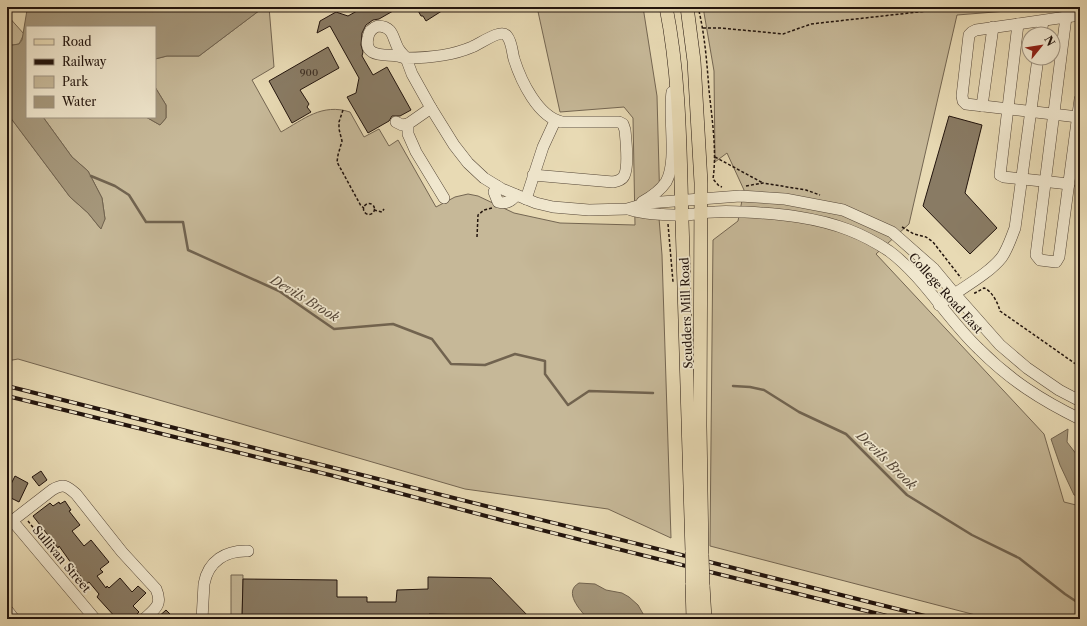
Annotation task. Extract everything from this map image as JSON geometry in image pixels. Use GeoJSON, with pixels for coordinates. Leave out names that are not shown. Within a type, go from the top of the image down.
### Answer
{"type":"FeatureCollection","features":[{"type":"Feature","properties":{"kind":"main road","name":"Scudders Mill Road"},"geometry":{"type":"LineString","coordinates":[[666,7],[676,82],[698,584],[705,619]]}},
{"type":"Feature","properties":{"kind":"main road","name":"Scudders Mill Road"},"geometry":{"type":"LineString","coordinates":[[687,7],[694,61],[701,199],[700,426],[697,554]]}},
{"type":"Feature","properties":{"kind":"main road","name":"Scudders Mill Road"},"geometry":{"type":"LineString","coordinates":[[693,619],[698,584]]}},
{"type":"Feature","properties":{"kind":"street"},"geometry":{"type":"LineString","coordinates":[[1078,117],[966,104],[963,101],[962,96],[969,35],[972,32],[993,27],[1080,15]]}},
{"type":"Feature","properties":{"kind":"street"},"geometry":{"type":"LineString","coordinates":[[1066,17],[1044,181],[1036,255],[1040,260],[1056,262],[1059,257],[1080,99]]}},
{"type":"Feature","properties":{"kind":"street"},"geometry":{"type":"LineString","coordinates":[[1042,26],[1043,21]]}},
{"type":"Feature","properties":{"kind":"street"},"geometry":{"type":"LineString","coordinates":[[1018,24],[1000,175],[1004,177],[1069,184]]}},
{"type":"Feature","properties":{"kind":"street"},"geometry":{"type":"LineString","coordinates":[[982,106],[993,27]]}},
{"type":"Feature","properties":{"kind":"street"},"geometry":{"type":"LineString","coordinates":[[533,175],[613,182],[619,181],[624,178],[626,166],[625,130],[623,124],[619,122],[555,121],[536,104],[527,90],[515,60],[508,36],[504,33],[499,33],[471,48],[453,54],[426,58],[406,58],[412,74],[445,132],[464,157],[484,178],[521,197],[553,207],[589,210],[627,209],[656,193],[665,184],[671,168],[672,93],[676,82]]}},
{"type":"Feature","properties":{"kind":"street"},"geometry":{"type":"LineString","coordinates":[[939,305],[987,271],[1002,258],[1009,245],[1015,228],[1037,66]]}},
{"type":"Feature","properties":{"kind":"street"},"geometry":{"type":"LineString","coordinates":[[396,122],[408,124],[431,108]]}},
{"type":"Feature","properties":{"kind":"street"},"geometry":{"type":"LineString","coordinates":[[497,186],[494,192],[498,202],[503,204],[521,197],[533,175],[555,121]]}},
{"type":"Feature","properties":{"kind":"street"},"geometry":{"type":"LineString","coordinates":[[408,124],[408,134],[416,152],[444,198]]}},
{"type":"Feature","properties":{"kind":"street","name":"College Road East"},"geometry":{"type":"LineString","coordinates":[[627,209],[648,203],[740,196],[785,198],[843,210],[892,232],[934,269],[1000,345],[1027,368],[1059,390],[1080,401]]}},
{"type":"Feature","properties":{"kind":"street","name":"College Road East"},"geometry":{"type":"LineString","coordinates":[[627,209],[634,211],[682,215],[714,212],[772,213],[798,216],[850,230],[889,252],[915,276],[978,348],[1000,369],[1025,388],[1050,404],[1080,420]]}},
{"type":"Feature","properties":{"kind":"street"},"geometry":{"type":"LineString","coordinates":[[10,519],[58,486],[63,485],[68,487],[76,494],[122,552],[156,589],[159,596],[157,607],[144,619]]}},
{"type":"Feature","properties":{"kind":"street","name":"Sullivan Street"},"geometry":{"type":"LineString","coordinates":[[10,519],[95,619]]}},
{"type":"Feature","properties":{"kind":"street"},"geometry":{"type":"LineString","coordinates":[[202,619],[204,579],[210,567],[218,559],[230,552],[248,551]]}},
{"type":"Feature","properties":{"kind":"street"},"geometry":{"type":"LineString","coordinates":[[7,610],[14,619]]}},
{"type":"Feature","properties":{"kind":"path"},"geometry":{"type":"LineString","coordinates":[[698,7],[706,49],[715,168],[713,179],[714,182],[712,183]]}},
{"type":"Feature","properties":{"kind":"path"},"geometry":{"type":"LineString","coordinates":[[703,28],[721,28],[783,34],[810,24],[936,10],[939,7]]}},
{"type":"Feature","properties":{"kind":"path"},"geometry":{"type":"LineString","coordinates":[[344,110],[339,122],[342,141],[337,162],[365,212],[368,214],[372,213],[374,210]]}},
{"type":"Feature","properties":{"kind":"path"},"geometry":{"type":"LineString","coordinates":[[714,157],[762,183]]}},
{"type":"Feature","properties":{"kind":"path"},"geometry":{"type":"LineString","coordinates":[[477,237],[478,215],[484,210],[496,207],[500,202]]}},
{"type":"Feature","properties":{"kind":"path"},"geometry":{"type":"LineString","coordinates":[[364,208],[366,204],[370,203],[374,210]]}},
{"type":"Feature","properties":{"kind":"path"},"geometry":{"type":"LineString","coordinates":[[374,210],[382,212],[385,211]]}},
{"type":"Feature","properties":{"kind":"green space"},"geometry":{"type":"Polygon","coordinates":[[[264,7],[269,7],[274,67],[252,80],[281,132],[322,111],[340,110],[350,112],[364,137],[379,129],[389,146],[398,140],[436,207],[455,197],[468,194],[478,196],[514,213],[560,223],[635,225],[633,118],[624,107],[560,112],[537,7],[643,7],[657,96],[659,218],[662,255],[671,538],[608,509],[465,489],[18,359],[7,361],[7,113],[70,197],[88,213],[100,228],[105,219],[102,198],[88,171],[72,157],[44,118],[148,118],[160,125],[166,118],[166,105],[156,89],[156,59],[167,56],[199,56],[264,7]]]}},
{"type":"Feature","properties":{"kind":"green space"},"geometry":{"type":"Polygon","coordinates":[[[703,7],[1057,7],[957,15],[909,224],[876,254],[1044,434],[1064,502],[1080,506],[1080,619],[991,619],[710,546],[713,240],[738,221],[744,190],[727,153],[715,162],[714,71],[703,7]]]}},
{"type":"Feature","properties":{"kind":"green space"},"geometry":{"type":"Polygon","coordinates":[[[7,15],[24,34],[19,44],[7,45],[7,15]]]}},
{"type":"Feature","properties":{"kind":"green space"},"geometry":{"type":"Polygon","coordinates":[[[231,575],[243,575],[242,619],[231,619],[231,575]]]}},
{"type":"Feature","properties":{"kind":"water"},"geometry":{"type":"Polygon","coordinates":[[[29,7],[130,7],[152,12],[165,7],[264,7],[199,56],[167,56],[156,59],[156,26],[26,26],[26,118],[44,118],[72,157],[88,171],[102,198],[105,219],[101,229],[88,213],[70,197],[7,113],[7,45],[19,44],[22,40],[27,10],[29,7]]]}},
{"type":"Feature","properties":{"kind":"water"},"geometry":{"type":"Polygon","coordinates":[[[156,89],[166,105],[166,118],[160,125],[148,118],[156,118],[156,89]]]}},
{"type":"Feature","properties":{"kind":"water"},"geometry":{"type":"Polygon","coordinates":[[[1068,429],[1067,442],[1080,459],[1080,497],[1074,495],[1060,465],[1051,439],[1068,429]]]}},
{"type":"Feature","properties":{"kind":"water"},"geometry":{"type":"Polygon","coordinates":[[[579,583],[595,584],[606,590],[622,593],[638,605],[646,619],[588,619],[574,601],[574,587],[579,583]]]}},
{"type":"Feature","properties":{"kind":"building"},"geometry":{"type":"Polygon","coordinates":[[[364,7],[400,7],[366,25],[362,33],[362,56],[373,75],[387,67],[411,110],[400,116],[392,116],[389,121],[368,133],[347,97],[356,93],[359,78],[330,26],[317,33],[320,21],[336,12],[348,16],[364,7]]]}},
{"type":"Feature","properties":{"kind":"building"},"geometry":{"type":"Polygon","coordinates":[[[416,7],[448,7],[426,21],[416,7]]]}},
{"type":"Feature","properties":{"kind":"building"},"geometry":{"type":"Polygon","coordinates":[[[328,47],[339,68],[300,90],[309,104],[307,107],[311,112],[292,123],[269,81],[328,47]]]}},
{"type":"Feature","properties":{"kind":"building"},"geometry":{"type":"Polygon","coordinates":[[[949,116],[982,125],[965,193],[997,228],[970,254],[923,206],[949,116]]]}},
{"type":"Feature","properties":{"kind":"building"},"geometry":{"type":"Polygon","coordinates":[[[41,471],[47,480],[39,486],[32,477],[41,471]]]}},
{"type":"Feature","properties":{"kind":"building"},"geometry":{"type":"Polygon","coordinates":[[[15,476],[28,483],[19,502],[7,496],[7,492],[15,476]]]}},
{"type":"Feature","properties":{"kind":"building"},"geometry":{"type":"Polygon","coordinates":[[[65,501],[71,510],[69,511],[80,525],[72,531],[84,546],[91,540],[109,562],[100,569],[103,572],[97,576],[106,588],[107,586],[109,588],[120,578],[132,592],[138,586],[146,593],[133,606],[139,612],[132,619],[117,619],[97,597],[99,594],[89,582],[86,584],[59,546],[58,548],[33,516],[50,503],[53,506],[59,502],[60,504],[65,501]]]}},
{"type":"Feature","properties":{"kind":"building"},"geometry":{"type":"Polygon","coordinates":[[[428,577],[491,578],[531,619],[479,619],[476,615],[429,614],[429,619],[242,619],[243,579],[337,580],[337,597],[367,597],[367,602],[396,602],[397,590],[428,589],[428,577]]]}},
{"type":"Feature","properties":{"kind":"building"},"geometry":{"type":"Polygon","coordinates":[[[166,610],[175,619],[156,619],[166,610]]]}},
{"type":"Feature","properties":{"kind":"waterway","name":"Devils Brook"},"geometry":{"type":"LineString","coordinates":[[91,176],[115,186],[129,195],[146,222],[183,222],[188,250],[279,291],[334,329],[393,324],[432,339],[451,364],[485,365],[515,354],[545,361],[545,374],[568,405],[589,391],[653,393]]}},
{"type":"Feature","properties":{"kind":"waterway","name":"Devils Brook"},"geometry":{"type":"LineString","coordinates":[[733,386],[764,390],[799,412],[846,434],[907,495],[972,535],[1019,558],[1080,604]]}},
{"type":"Feature","properties":{"kind":"railway"},"geometry":{"type":"LineString","coordinates":[[7,386],[937,619]]}},
{"type":"Feature","properties":{"kind":"railway"},"geometry":{"type":"LineString","coordinates":[[7,396],[334,476],[505,521],[899,619]]}}]}
